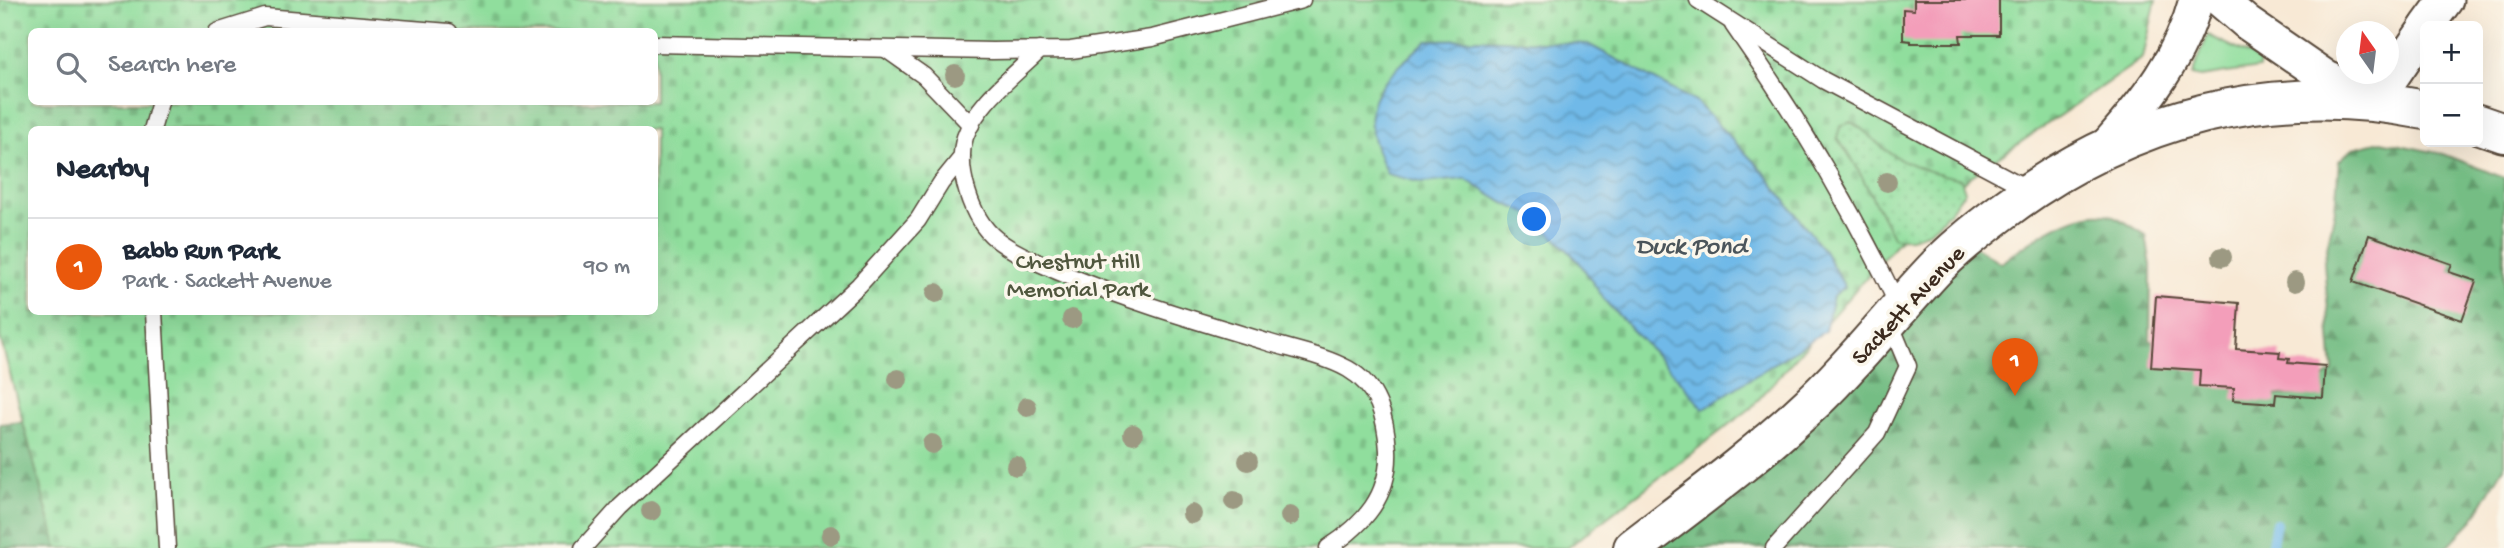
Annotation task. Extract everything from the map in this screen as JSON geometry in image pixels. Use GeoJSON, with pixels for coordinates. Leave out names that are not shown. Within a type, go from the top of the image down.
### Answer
{"type":"FeatureCollection","features":[{"type":"Feature","properties":{"kind":"street"},"geometry":{"type":"LineString","coordinates":[[2108,145],[2169,67],[2190,22],[2196,0]]}},
{"type":"Feature","properties":{"kind":"street"},"geometry":{"type":"LineString","coordinates":[[2220,0],[2247,23],[2327,78],[2376,100],[2420,37]]}},
{"type":"Feature","properties":{"kind":"street"},"geometry":{"type":"LineString","coordinates":[[2431,21],[2446,0]]}},
{"type":"Feature","properties":{"kind":"street","name":"Sackett Avenue"},"geometry":{"type":"LineString","coordinates":[[1633,548],[1768,443],[1828,387],[1895,316],[1931,272],[2030,190],[2108,145],[2177,120],[2242,105],[2328,97],[2376,100],[2420,109]]}},
{"type":"Feature","properties":{"kind":"street"},"geometry":{"type":"LineString","coordinates":[[2483,126],[2504,133]]}},
{"type":"Feature","properties":{"kind":"lane"},"geometry":{"type":"LineString","coordinates":[[658,44],[887,50],[1071,50],[1141,40],[1302,0]]}},
{"type":"Feature","properties":{"kind":"lane"},"geometry":{"type":"LineString","coordinates":[[1698,0],[1824,80],[2030,190]]}},
{"type":"Feature","properties":{"kind":"lane"},"geometry":{"type":"LineString","coordinates":[[230,28],[265,17],[400,28]]}},
{"type":"Feature","properties":{"kind":"lane"},"geometry":{"type":"LineString","coordinates":[[1729,19],[1786,99],[1872,252],[1895,316],[1908,366],[1877,433],[1774,548]]}},
{"type":"Feature","properties":{"kind":"lane"},"geometry":{"type":"LineString","coordinates":[[887,50],[924,76],[971,125]]}},
{"type":"Feature","properties":{"kind":"lane"},"geometry":{"type":"LineString","coordinates":[[1040,50],[981,108],[971,125],[962,158],[965,181],[975,212],[995,238],[1032,259],[1149,306],[1349,369],[1381,404],[1387,430],[1388,458],[1384,489],[1358,528],[1328,548]]}},
{"type":"Feature","properties":{"kind":"lane"},"geometry":{"type":"LineString","coordinates":[[153,126],[159,105]]}},
{"type":"Feature","properties":{"kind":"lane"},"geometry":{"type":"LineString","coordinates":[[583,548],[620,507],[859,285],[918,220],[941,183],[962,158]]}},
{"type":"Feature","properties":{"kind":"lane"},"geometry":{"type":"LineString","coordinates":[[154,315],[167,548]]}},
{"type":"Feature","properties":{"kind":"green space","name":"Chestnut Hill Memorial Park"},"geometry":{"type":"Polygon","coordinates":[[[0,0],[2156,0],[2143,58],[1931,204],[1751,408],[1567,548],[57,548],[0,337],[0,0]]]}},
{"type":"Feature","properties":{"kind":"green space"},"geometry":{"type":"Polygon","coordinates":[[[2208,35],[2260,60],[2259,68],[2201,77],[2192,75],[2208,35]]]}},
{"type":"Feature","properties":{"kind":"green space"},"geometry":{"type":"Polygon","coordinates":[[[1850,122],[1897,157],[1933,172],[1961,179],[1965,191],[1943,219],[1926,233],[1916,237],[1893,237],[1854,162],[1837,138],[1840,127],[1850,122]]]}},
{"type":"Feature","properties":{"kind":"green space"},"geometry":{"type":"Polygon","coordinates":[[[2381,141],[2443,154],[2504,178],[2504,467],[2472,521],[2446,548],[1633,548],[1966,241],[2001,263],[2038,237],[2069,221],[2100,214],[2113,216],[2146,235],[2151,266],[2150,340],[2249,397],[2303,394],[2333,371],[2324,262],[2335,210],[2339,161],[2353,148],[2381,141]]]}},
{"type":"Feature","properties":{"kind":"green space"},"geometry":{"type":"Polygon","coordinates":[[[23,422],[59,548],[0,548],[0,424],[23,422]]]}},
{"type":"Feature","properties":{"kind":"water","name":"Duck Pond"},"geometry":{"type":"Polygon","coordinates":[[[1479,39],[1588,44],[1696,102],[1764,172],[1824,251],[1845,287],[1833,296],[1825,331],[1703,409],[1676,376],[1606,302],[1579,262],[1534,216],[1504,203],[1465,179],[1422,183],[1387,174],[1371,129],[1375,98],[1383,85],[1427,40],[1479,39]]]}},
{"type":"Feature","properties":{"kind":"building"},"geometry":{"type":"Polygon","coordinates":[[[1914,0],[1999,0],[1999,35],[1960,35],[1961,43],[1911,43],[1903,40],[1903,9],[1914,10],[1914,0]]]}},
{"type":"Feature","properties":{"kind":"building"},"geometry":{"type":"Polygon","coordinates":[[[2369,235],[2452,264],[2449,272],[2476,281],[2462,320],[2353,282],[2369,235]]]}},
{"type":"Feature","properties":{"kind":"building"},"geometry":{"type":"Polygon","coordinates":[[[2156,296],[2239,303],[2236,349],[2280,352],[2279,358],[2289,359],[2288,363],[2325,366],[2323,398],[2276,394],[2275,403],[2233,400],[2234,388],[2199,386],[2200,370],[2151,367],[2156,296]]]}},
{"type":"Feature","properties":{"kind":"waterway"},"geometry":{"type":"LineString","coordinates":[[2271,548],[2276,523]]}},
{"type":"Feature","properties":{"kind":"place","name":"Babb Run Park"},"geometry":{"type":"Point","coordinates":[2015,396]}}]}
